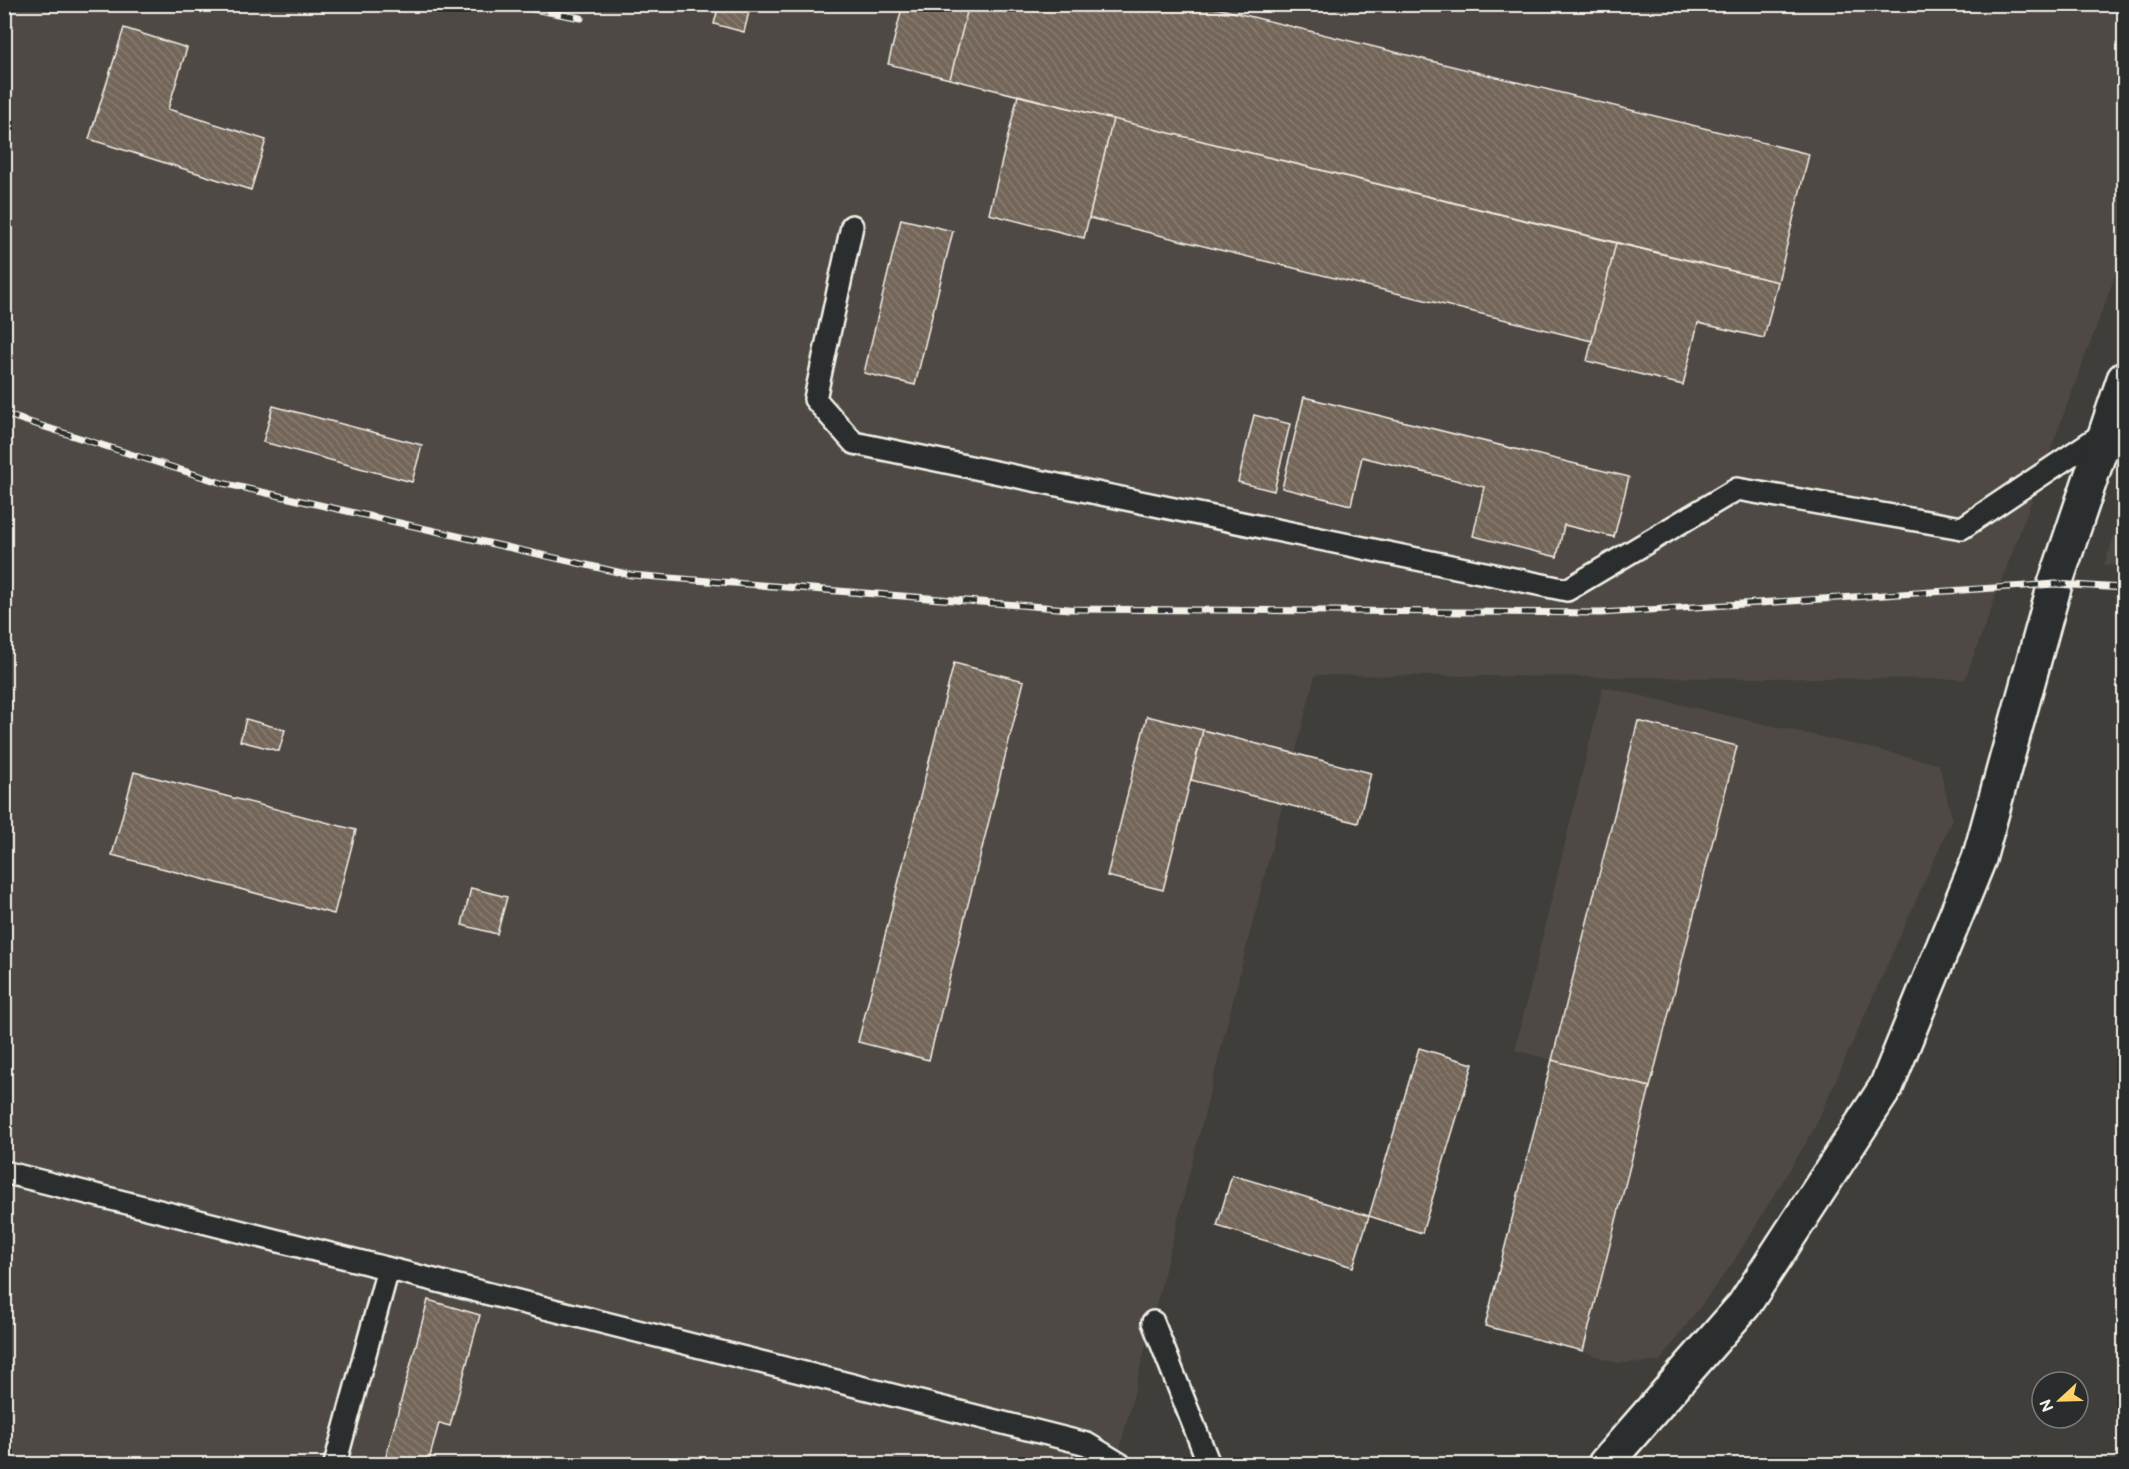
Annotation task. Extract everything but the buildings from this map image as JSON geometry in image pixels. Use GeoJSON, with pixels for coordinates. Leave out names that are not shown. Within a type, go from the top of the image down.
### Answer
{"type":"FeatureCollection","features":[{"type":"Feature","properties":{"kind":"street"},"geometry":{"type":"LineString","coordinates":[[1605,1464],[1744,1305],[1886,1087],[1979,860],[2055,584],[2124,379]]}},
{"type":"Feature","properties":{"kind":"lane"},"geometry":{"type":"LineString","coordinates":[[852,226],[815,399],[854,443],[1567,590],[1737,489],[1962,528],[2107,431]]}},
{"type":"Feature","properties":{"kind":"lane"},"geometry":{"type":"LineString","coordinates":[[4,1172],[1087,1444],[1120,1464]]}},
{"type":"Feature","properties":{"kind":"lane"},"geometry":{"type":"LineString","coordinates":[[334,1464],[388,1269]]}},
{"type":"Feature","properties":{"kind":"lane"},"geometry":{"type":"LineString","coordinates":[[1153,1322],[1209,1464]]}},
{"type":"Feature","properties":{"kind":"shaded area"},"geometry":{"type":"Polygon","coordinates":[[[5,5],[2124,5],[2124,252],[1965,679],[1315,675],[1116,1464],[5,1464],[5,5]]]}},
{"type":"Feature","properties":{"kind":"shaded area"},"geometry":{"type":"Polygon","coordinates":[[[2124,509],[2124,565],[2104,565],[2124,509]]]}},
{"type":"Feature","properties":{"kind":"shaded area"},"geometry":{"type":"Polygon","coordinates":[[[1603,687],[1939,764],[1952,819],[1813,1131],[1734,1261],[1659,1362],[1618,1363],[1583,1351],[1485,1326],[1552,1060],[1515,1050],[1603,687]]]}},
{"type":"Feature","properties":{"kind":"railway"},"geometry":{"type":"LineString","coordinates":[[506,4],[581,18]]}},
{"type":"Feature","properties":{"kind":"railway"},"geometry":{"type":"LineString","coordinates":[[4,414],[222,483],[631,575],[1069,609],[1601,613],[2055,584],[2124,588]]}}]}
